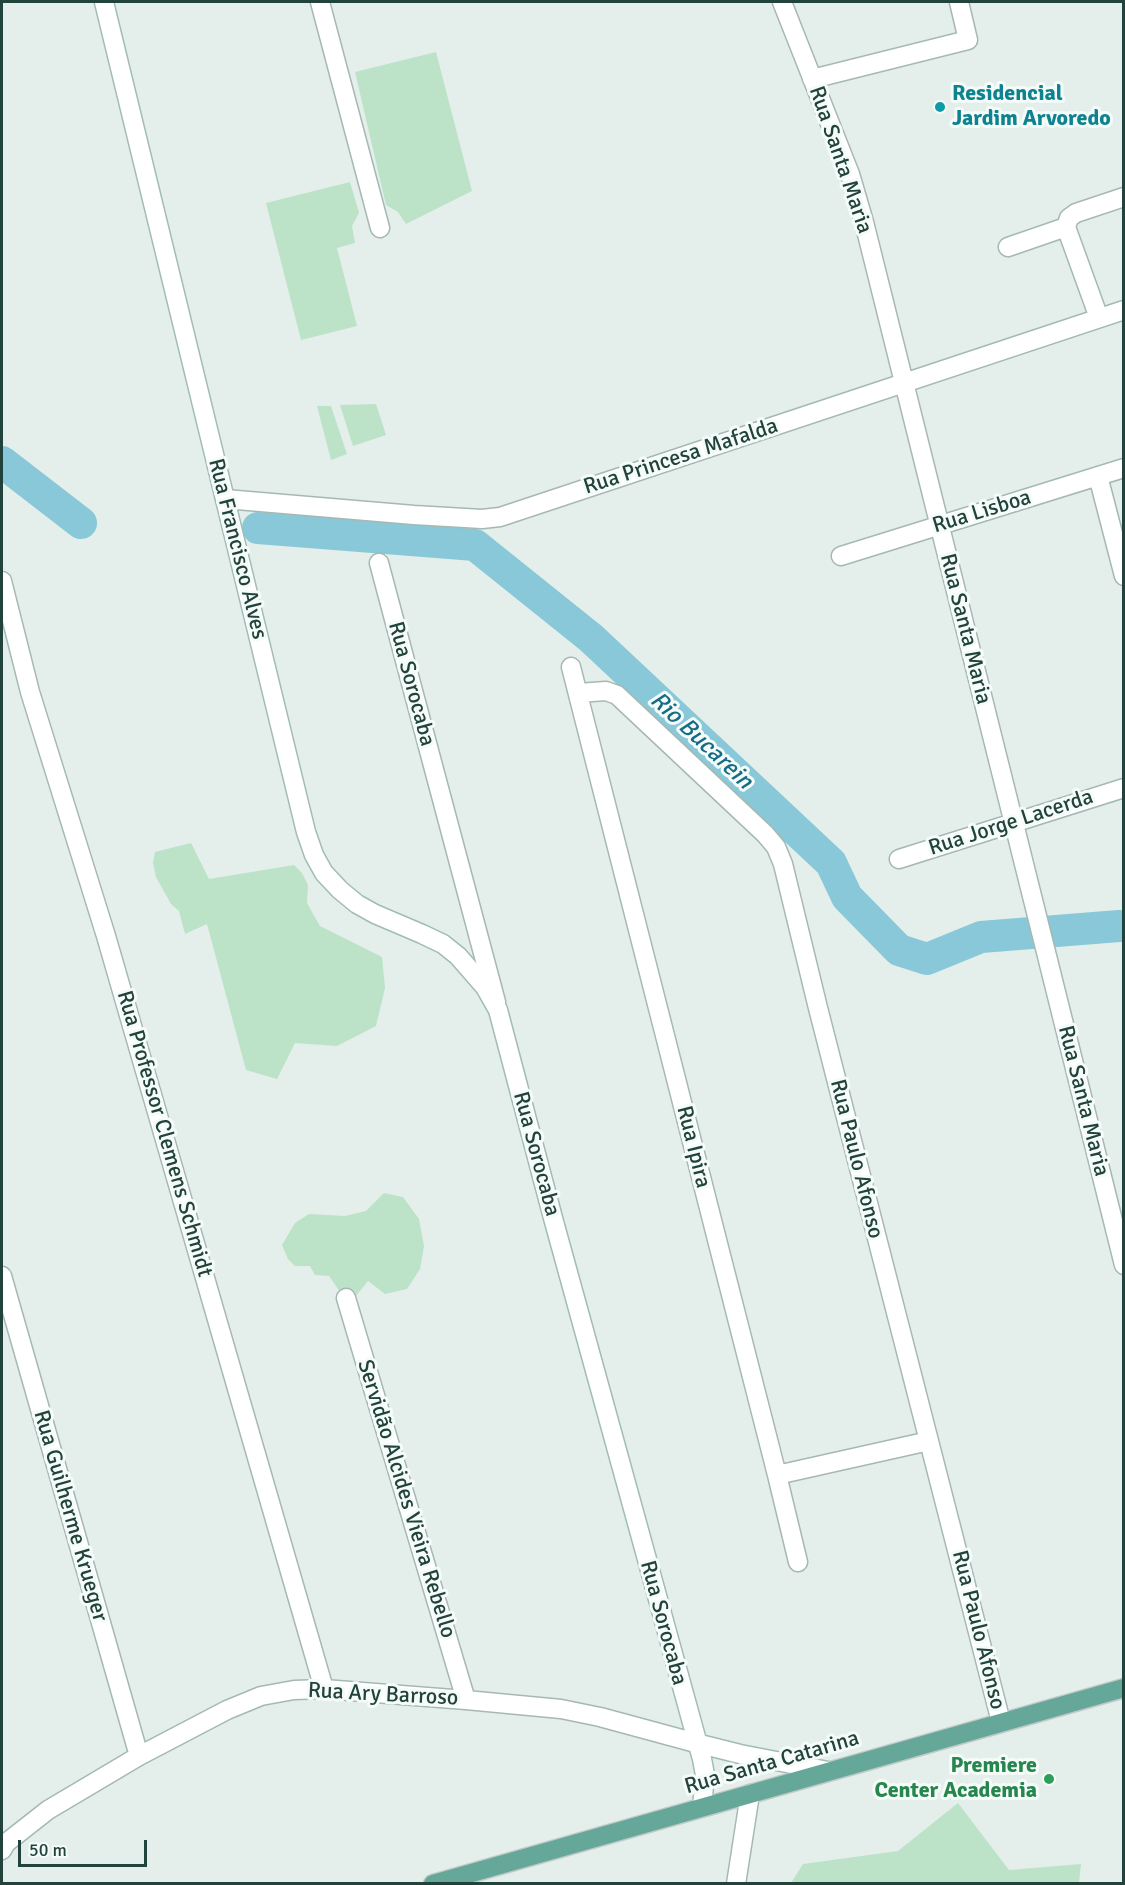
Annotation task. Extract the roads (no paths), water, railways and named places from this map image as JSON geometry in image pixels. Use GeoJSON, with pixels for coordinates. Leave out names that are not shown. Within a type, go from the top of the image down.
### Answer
{"type":"FeatureCollection","features":[{"type":"Feature","properties":{"kind":"main road","name":"Rua Santa Catarina"},"geometry":{"type":"LineString","coordinates":[[433,1884],[1124,1688]]}},
{"type":"Feature","properties":{"kind":"street","name":"Rua Francisco Alves"},"geometry":{"type":"LineString","coordinates":[[104,2],[306,832],[319,864],[333,882],[357,904],[443,944],[458,956],[485,987],[498,1010]]}},
{"type":"Feature","properties":{"kind":"street"},"geometry":{"type":"LineString","coordinates":[[320,2],[380,228]]}},
{"type":"Feature","properties":{"kind":"street","name":"Rua Santa Maria"},"geometry":{"type":"LineString","coordinates":[[782,2],[855,190],[1124,1265]]}},
{"type":"Feature","properties":{"kind":"street"},"geometry":{"type":"LineString","coordinates":[[812,79],[968,40],[959,2]]}},
{"type":"Feature","properties":{"kind":"street"},"geometry":{"type":"LineString","coordinates":[[1098,318],[1066,227],[1069,218],[1076,213],[1124,197]]}},
{"type":"Feature","properties":{"kind":"street"},"geometry":{"type":"LineString","coordinates":[[1008,247],[1066,227]]}},
{"type":"Feature","properties":{"kind":"street","name":"Rua Princesa Mafalda"},"geometry":{"type":"LineString","coordinates":[[225,498],[414,515],[482,519],[500,517],[1124,310]]}},
{"type":"Feature","properties":{"kind":"street","name":"Rua Lisboa"},"geometry":{"type":"LineString","coordinates":[[841,556],[1124,468]]}},
{"type":"Feature","properties":{"kind":"street"},"geometry":{"type":"LineString","coordinates":[[1098,476],[1124,576]]}},
{"type":"Feature","properties":{"kind":"street","name":"Rua Sorocaba"},"geometry":{"type":"LineString","coordinates":[[379,563],[705,1775],[702,1807]]}},
{"type":"Feature","properties":{"kind":"street","name":"Rua Professor Clemens Schmidt"},"geometry":{"type":"LineString","coordinates":[[2,581],[30,692],[106,936],[324,1689]]}},
{"type":"Feature","properties":{"kind":"street","name":"Rua Ipira"},"geometry":{"type":"LineString","coordinates":[[571,667],[798,1562]]}},
{"type":"Feature","properties":{"kind":"street","name":"Rua Paulo Afonso"},"geometry":{"type":"LineString","coordinates":[[578,693],[606,691],[617,695],[765,834],[776,847],[783,864],[1001,1722]]}},
{"type":"Feature","properties":{"kind":"street","name":"Rua Jorge Lacerda"},"geometry":{"type":"LineString","coordinates":[[899,859],[1124,788]]}},
{"type":"Feature","properties":{"kind":"street","name":"Rua Guilherme Krueger"},"geometry":{"type":"LineString","coordinates":[[2,1276],[139,1756]]}},
{"type":"Feature","properties":{"kind":"street","name":"Servidão Alcides Vieira Rebello"},"geometry":{"type":"LineString","coordinates":[[346,1298],[466,1700]]}},
{"type":"Feature","properties":{"kind":"street"},"geometry":{"type":"LineString","coordinates":[[777,1475],[929,1441]]}},
{"type":"Feature","properties":{"kind":"street","name":"Rua Ary Barroso"},"geometry":{"type":"LineString","coordinates":[[3,1844],[48,1810],[139,1756],[227,1710],[261,1696],[294,1690],[324,1689],[561,1709],[696,1743]]}},
{"type":"Feature","properties":{"kind":"street"},"geometry":{"type":"LineString","coordinates":[[696,1743],[828,1771]]}},
{"type":"Feature","properties":{"kind":"street"},"geometry":{"type":"LineString","coordinates":[[736,1884],[750,1794]]}},
{"type":"Feature","properties":{"kind":"waterway","name":"Rio Bucarein"},"geometry":{"type":"LineString","coordinates":[[2,462],[81,523]]}},
{"type":"Feature","properties":{"kind":"waterway","name":"Rio Bucarein"},"geometry":{"type":"LineString","coordinates":[[258,528],[475,545],[591,638],[831,863],[847,897],[899,950],[927,959],[981,937],[1119,926]]}},
{"type":"Feature","properties":{"kind":"place","name":"Residencial Jardim Arvoredo"},"geometry":{"type":"Point","coordinates":[940,107]}},
{"type":"Feature","properties":{"kind":"place","name":"Premiere Center Academia"},"geometry":{"type":"Point","coordinates":[1049,1779]}}]}
